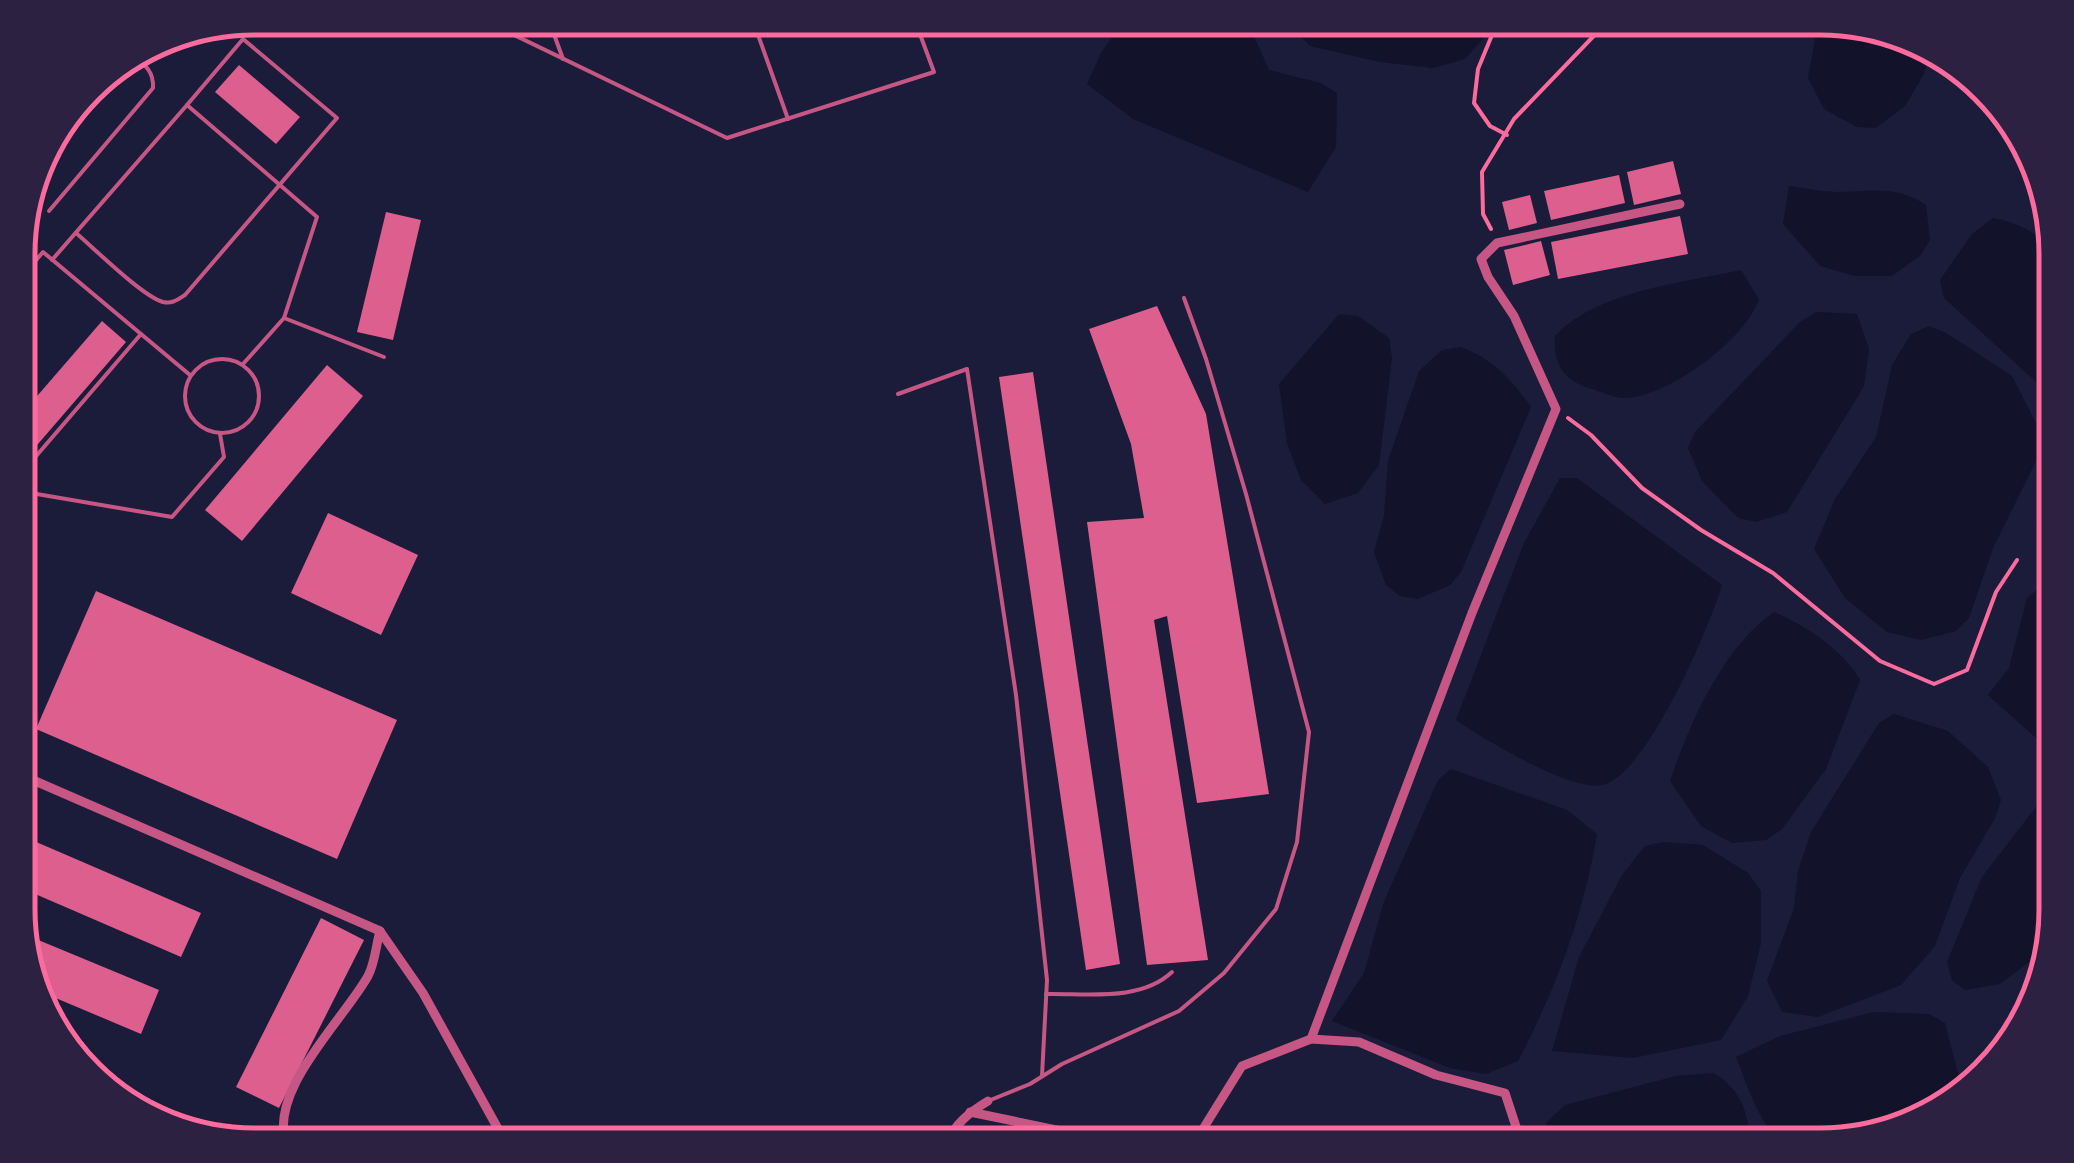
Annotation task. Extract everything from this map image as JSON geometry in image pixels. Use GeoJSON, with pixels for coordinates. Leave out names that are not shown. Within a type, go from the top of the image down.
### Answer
{"type":"FeatureCollection","features":[{"type":"Feature","properties":{"kind":"street"},"geometry":{"type":"LineString","coordinates":[[1310,1040],[1472,613],[1556,410],[1514,316],[1481,259],[1497,243],[1680,204]]}},
{"type":"Feature","properties":{"kind":"street"},"geometry":{"type":"LineString","coordinates":[[35,781],[380,931],[423,993],[497,1128]]}},
{"type":"Feature","properties":{"kind":"street"},"geometry":{"type":"LineString","coordinates":[[281,1128],[290,1095],[370,973],[380,931]]}},
{"type":"Feature","properties":{"kind":"street"},"geometry":{"type":"LineString","coordinates":[[1204,1128],[1242,1066],[1310,1040],[1359,1042],[1436,1076],[1505,1093],[1516,1128]]}},
{"type":"Feature","properties":{"kind":"street"},"geometry":{"type":"LineString","coordinates":[[955,1128],[988,1100]]}},
{"type":"Feature","properties":{"kind":"street"},"geometry":{"type":"LineString","coordinates":[[970,1112],[1047,1128]]}},
{"type":"Feature","properties":{"kind":"lane"},"geometry":{"type":"LineString","coordinates":[[515,35],[727,138],[934,72],[920,35]]}},
{"type":"Feature","properties":{"kind":"lane"},"geometry":{"type":"LineString","coordinates":[[555,35],[564,58]]}},
{"type":"Feature","properties":{"kind":"lane"},"geometry":{"type":"LineString","coordinates":[[758,35],[788,118]]}},
{"type":"Feature","properties":{"kind":"lane"},"geometry":{"type":"LineString","coordinates":[[52,260],[243,39],[337,118],[176,301],[168,303],[151,296],[76,233]]}},
{"type":"Feature","properties":{"kind":"lane"},"geometry":{"type":"LineString","coordinates":[[49,211],[153,88],[154,78],[143,64]]}},
{"type":"Feature","properties":{"kind":"lane"},"geometry":{"type":"LineString","coordinates":[[187,106],[317,217],[284,318],[242,364]]}},
{"type":"Feature","properties":{"kind":"lane"},"geometry":{"type":"LineString","coordinates":[[35,261],[42,252],[190,376]]}},
{"type":"Feature","properties":{"kind":"lane"},"geometry":{"type":"LineString","coordinates":[[988,1100],[1179,1011],[1224,973],[1276,910],[1297,842],[1309,732],[1246,494],[1184,298]]}},
{"type":"Feature","properties":{"kind":"lane"},"geometry":{"type":"LineString","coordinates":[[284,318],[384,357]]}},
{"type":"Feature","properties":{"kind":"lane"},"geometry":{"type":"LineString","coordinates":[[35,458],[141,334]]}},
{"type":"Feature","properties":{"kind":"lane"},"geometry":{"type":"LineString","coordinates":[[224,358],[242,364],[256,378],[260,398],[253,416],[239,430],[220,434],[201,428],[188,413],[184,394],[190,376],[204,362],[224,358]]}},
{"type":"Feature","properties":{"kind":"lane"},"geometry":{"type":"LineString","coordinates":[[898,394],[967,369],[1016,695],[1046,994],[1042,1076]]}},
{"type":"Feature","properties":{"kind":"lane"},"geometry":{"type":"LineString","coordinates":[[35,494],[172,517],[224,457],[220,434]]}},
{"type":"Feature","properties":{"kind":"lane"},"geometry":{"type":"LineString","coordinates":[[1046,994],[1138,992],[1172,972]]}},
{"type":"Feature","properties":{"kind":"path"},"geometry":{"type":"LineString","coordinates":[[1492,35],[1478,68],[1474,104],[1490,126],[1507,135]]}},
{"type":"Feature","properties":{"kind":"path"},"geometry":{"type":"LineString","coordinates":[[1497,243],[1483,214],[1482,172],[1514,119],[1595,35]]}},
{"type":"Feature","properties":{"kind":"path"},"geometry":{"type":"LineString","coordinates":[[1556,410],[1591,435],[1642,488],[1774,573],[1880,662],[1934,684],[1967,670],[1996,592],[2017,560]]}},
{"type":"Feature","properties":{"kind":"shaded area"},"geometry":{"type":"Polygon","coordinates":[[[1114,35],[1254,35],[1269,70],[1321,83],[1337,93],[1336,147],[1308,192],[1133,119],[1087,84],[1114,35]]]}},
{"type":"Feature","properties":{"kind":"shaded area"},"geometry":{"type":"Polygon","coordinates":[[[1300,35],[1486,35],[1465,59],[1433,68],[1380,62],[1310,46],[1300,35]]]}},
{"type":"Feature","properties":{"kind":"shaded area"},"geometry":{"type":"Polygon","coordinates":[[[1816,35],[1877,42],[1927,63],[1905,106],[1876,128],[1857,127],[1824,109],[1808,78],[1816,35]]]}},
{"type":"Feature","properties":{"kind":"shaded area"},"geometry":{"type":"Polygon","coordinates":[[[1977,101],[2008,142],[2006,141],[1977,101]]]}},
{"type":"Feature","properties":{"kind":"shaded area"},"geometry":{"type":"Polygon","coordinates":[[[1789,186],[1832,192],[1905,194],[1926,205],[1930,240],[1921,255],[1892,276],[1855,276],[1820,266],[1783,224],[1789,186]]]}},
{"type":"Feature","properties":{"kind":"shaded area"},"geometry":{"type":"Polygon","coordinates":[[[1993,218],[2039,237],[2039,385],[1944,298],[1940,280],[1972,234],[1993,218]]]}},
{"type":"Feature","properties":{"kind":"shaded area"},"geometry":{"type":"Polygon","coordinates":[[[1741,270],[1759,299],[1751,315],[1723,347],[1664,387],[1623,398],[1580,385],[1566,375],[1558,362],[1555,336],[1593,309],[1642,291],[1741,270]]]}},
{"type":"Feature","properties":{"kind":"shaded area"},"geometry":{"type":"Polygon","coordinates":[[[1816,312],[1857,314],[1869,349],[1864,386],[1787,512],[1756,522],[1738,518],[1702,481],[1688,448],[1695,432],[1800,322],[1816,312]]]}},
{"type":"Feature","properties":{"kind":"shaded area"},"geometry":{"type":"Polygon","coordinates":[[[1339,314],[1358,316],[1389,338],[1392,358],[1379,465],[1358,493],[1325,504],[1301,480],[1287,443],[1279,384],[1339,314]]]}},
{"type":"Feature","properties":{"kind":"shaded area"},"geometry":{"type":"Polygon","coordinates":[[[1929,326],[1946,333],[2012,376],[2039,429],[2039,455],[1993,548],[1969,618],[1956,631],[1921,640],[1887,632],[1845,598],[1814,549],[1835,499],[1876,437],[1892,365],[1911,334],[1929,326]]]}},
{"type":"Feature","properties":{"kind":"shaded area"},"geometry":{"type":"Polygon","coordinates":[[[1461,347],[1500,371],[1531,407],[1461,572],[1450,585],[1418,599],[1400,596],[1386,585],[1374,552],[1384,516],[1388,461],[1419,371],[1442,350],[1461,347]]]}},
{"type":"Feature","properties":{"kind":"shaded area"},"geometry":{"type":"Polygon","coordinates":[[[1560,478],[1577,478],[1722,585],[1690,664],[1656,729],[1619,776],[1602,785],[1588,785],[1549,772],[1456,720],[1524,543],[1560,478]]]}},
{"type":"Feature","properties":{"kind":"shaded area"},"geometry":{"type":"Polygon","coordinates":[[[2039,588],[2039,741],[1988,695],[2009,668],[2027,598],[2039,588]]]}},
{"type":"Feature","properties":{"kind":"shaded area"},"geometry":{"type":"Polygon","coordinates":[[[1774,612],[1822,640],[1860,680],[1826,769],[1782,829],[1766,840],[1732,843],[1701,826],[1670,781],[1710,688],[1739,645],[1774,612]]]}},
{"type":"Feature","properties":{"kind":"shaded area"},"geometry":{"type":"Polygon","coordinates":[[[1894,714],[1948,731],[1988,767],[2001,800],[1995,818],[1960,878],[1935,946],[1901,985],[1818,1017],[1782,1012],[1767,981],[1794,908],[1798,871],[1811,832],[1879,723],[1894,714]]]}},
{"type":"Feature","properties":{"kind":"shaded area"},"geometry":{"type":"Polygon","coordinates":[[[1451,769],[1567,810],[1597,834],[1576,922],[1545,1006],[1518,1061],[1486,1074],[1450,1068],[1332,1021],[1364,973],[1383,904],[1438,780],[1451,769]]]}},
{"type":"Feature","properties":{"kind":"shaded area"},"geometry":{"type":"Polygon","coordinates":[[[2039,803],[2039,924],[2033,959],[2000,984],[1965,990],[1952,980],[1947,962],[1982,877],[2039,803]]]}},
{"type":"Feature","properties":{"kind":"shaded area"},"geometry":{"type":"Polygon","coordinates":[[[1663,842],[1703,845],[1748,873],[1761,891],[1761,943],[1748,996],[1721,1040],[1633,1058],[1552,1051],[1579,957],[1622,875],[1645,846],[1663,842]]]}},
{"type":"Feature","properties":{"kind":"shaded area"},"geometry":{"type":"Polygon","coordinates":[[[1874,1012],[1929,1014],[1945,1023],[1959,1078],[1917,1105],[1863,1124],[1770,1128],[1736,1057],[1780,1036],[1874,1012]]]}},
{"type":"Feature","properties":{"kind":"shaded area"},"geometry":{"type":"Polygon","coordinates":[[[1713,1073],[1723,1079],[1742,1103],[1749,1128],[1547,1128],[1546,1123],[1565,1105],[1676,1076],[1713,1073]]]}},
{"type":"Feature","properties":{"kind":"building"},"geometry":{"type":"Polygon","coordinates":[[[239,65],[300,117],[276,144],[215,92],[239,65]]]}},
{"type":"Feature","properties":{"kind":"building"},"geometry":{"type":"Polygon","coordinates":[[[1673,161],[1681,194],[1634,205],[1627,172],[1673,161]]]}},
{"type":"Feature","properties":{"kind":"building"},"geometry":{"type":"Polygon","coordinates":[[[1619,175],[1625,203],[1551,220],[1544,191],[1619,175]]]}},
{"type":"Feature","properties":{"kind":"building"},"geometry":{"type":"Polygon","coordinates":[[[1530,195],[1537,223],[1509,230],[1502,202],[1530,195]]]}},
{"type":"Feature","properties":{"kind":"building"},"geometry":{"type":"Polygon","coordinates":[[[386,212],[421,220],[393,340],[357,332],[386,212]]]}},
{"type":"Feature","properties":{"kind":"building"},"geometry":{"type":"Polygon","coordinates":[[[1680,216],[1688,254],[1558,279],[1551,242],[1680,216]]]}},
{"type":"Feature","properties":{"kind":"building"},"geometry":{"type":"Polygon","coordinates":[[[1541,241],[1550,275],[1513,285],[1504,250],[1541,241]]]}},
{"type":"Feature","properties":{"kind":"building"},"geometry":{"type":"Polygon","coordinates":[[[1157,306],[1206,414],[1269,794],[1197,803],[1167,616],[1154,620],[1208,960],[1147,965],[1087,522],[1144,518],[1131,444],[1089,329],[1157,306]]]}},
{"type":"Feature","properties":{"kind":"building"},"geometry":{"type":"Polygon","coordinates":[[[102,321],[126,342],[35,447],[35,398],[102,321]]]}},
{"type":"Feature","properties":{"kind":"building"},"geometry":{"type":"Polygon","coordinates":[[[327,365],[363,396],[242,541],[205,510],[327,365]]]}},
{"type":"Feature","properties":{"kind":"building"},"geometry":{"type":"Polygon","coordinates":[[[1033,372],[1120,964],[1086,970],[999,377],[1033,372]]]}},
{"type":"Feature","properties":{"kind":"building"},"geometry":{"type":"Polygon","coordinates":[[[328,513],[418,555],[381,635],[291,593],[328,513]]]}},
{"type":"Feature","properties":{"kind":"building"},"geometry":{"type":"Polygon","coordinates":[[[96,591],[397,720],[337,859],[36,729],[96,591]]]}},
{"type":"Feature","properties":{"kind":"building"},"geometry":{"type":"Polygon","coordinates":[[[35,841],[201,913],[181,957],[35,894],[35,841]]]}},
{"type":"Feature","properties":{"kind":"building"},"geometry":{"type":"Polygon","coordinates":[[[321,918],[364,940],[279,1108],[236,1087],[321,918]]]}},
{"type":"Feature","properties":{"kind":"building"},"geometry":{"type":"Polygon","coordinates":[[[37,940],[159,990],[141,1034],[54,997],[37,940]]]}}]}
